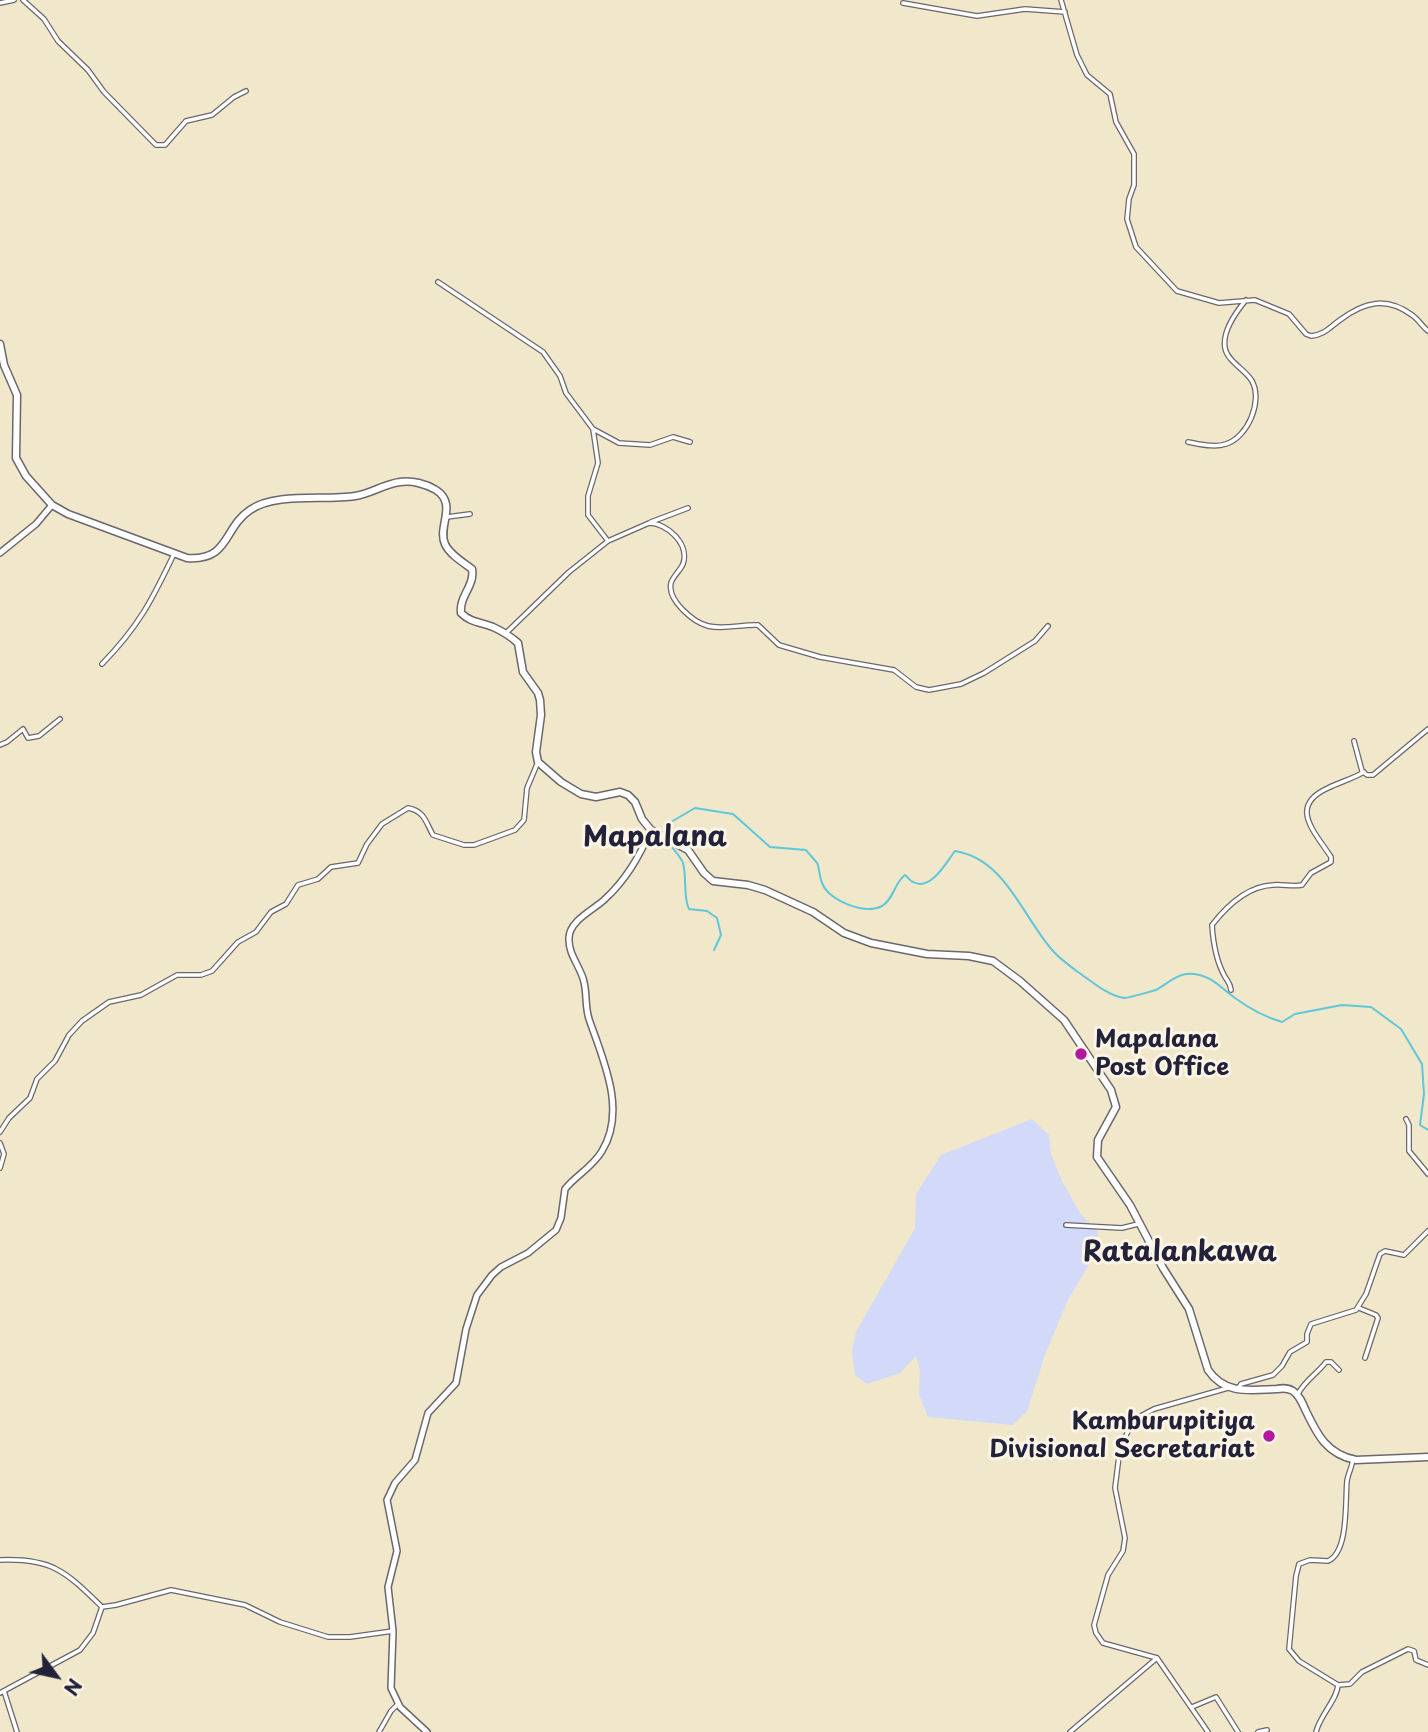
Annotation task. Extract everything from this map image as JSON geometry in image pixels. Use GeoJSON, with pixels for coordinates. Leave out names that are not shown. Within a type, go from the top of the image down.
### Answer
{"type":"FeatureCollection","features":[{"type":"Feature","properties":{"kind":"main road"},"geometry":{"type":"LineString","coordinates":[[0,344],[4,365],[17,395],[16,458],[26,476],[52,505],[68,514],[174,554],[194,559],[212,554],[222,548],[248,511],[264,503],[356,496],[400,482],[417,482],[437,491],[447,505],[444,542],[474,574],[461,603],[461,613],[471,621],[492,626],[518,643],[523,672],[538,693],[541,715],[536,752],[538,762],[561,782],[581,794],[596,797],[621,792],[628,795],[651,830],[688,850],[713,881],[765,890],[813,912],[844,933],[871,943],[927,954],[993,961],[1020,981],[1064,1020],[1111,1090],[1116,1107],[1098,1140],[1097,1157],[1130,1205],[1163,1268],[1189,1309],[1208,1370],[1213,1377],[1228,1388],[1239,1391],[1285,1388],[1297,1396],[1320,1439],[1345,1458],[1428,1457]]}},
{"type":"Feature","properties":{"kind":"main road"},"geometry":{"type":"LineString","coordinates":[[0,553],[36,524],[52,505]]}},
{"type":"Feature","properties":{"kind":"main road"},"geometry":{"type":"LineString","coordinates":[[427,1732],[398,1704],[391,1688],[393,1631],[388,1587],[397,1551],[387,1500],[389,1492],[415,1460],[428,1413],[456,1383],[466,1328],[477,1296],[502,1266],[528,1253],[556,1230],[561,1218],[565,1189],[592,1166],[610,1136],[614,1105],[598,1040],[588,1017],[584,981],[575,962],[569,936],[570,929],[578,920],[606,898],[632,869],[651,830]]}},
{"type":"Feature","properties":{"kind":"street"},"geometry":{"type":"LineString","coordinates":[[0,3],[14,0]]}},
{"type":"Feature","properties":{"kind":"street"},"geometry":{"type":"LineString","coordinates":[[23,0],[44,19],[58,41],[156,145],[166,145],[186,121],[212,115],[246,91]]}},
{"type":"Feature","properties":{"kind":"street"},"geometry":{"type":"LineString","coordinates":[[1061,0],[1077,55],[1087,75],[1110,94],[1116,122],[1134,154],[1134,185],[1127,219],[1136,247],[1177,291],[1219,303],[1255,300],[1289,314],[1306,334],[1311,336],[1324,332],[1373,302],[1385,303],[1411,315],[1428,331]]}},
{"type":"Feature","properties":{"kind":"street"},"geometry":{"type":"LineString","coordinates":[[903,3],[977,16],[1025,9],[1065,12]]}},
{"type":"Feature","properties":{"kind":"street"},"geometry":{"type":"LineString","coordinates":[[438,282],[543,352],[560,376],[566,393],[593,429],[618,443],[650,445],[673,437],[690,442]]}},
{"type":"Feature","properties":{"kind":"street"},"geometry":{"type":"LineString","coordinates":[[1188,442],[1214,446],[1228,443],[1245,429],[1252,415],[1258,399],[1256,388],[1241,367],[1227,354],[1224,345],[1232,320],[1246,299]]}},
{"type":"Feature","properties":{"kind":"street"},"geometry":{"type":"LineString","coordinates":[[593,429],[598,463],[588,496],[587,515],[608,541]]}},
{"type":"Feature","properties":{"kind":"street"},"geometry":{"type":"LineString","coordinates":[[506,634],[551,588],[608,541],[688,508]]}},
{"type":"Feature","properties":{"kind":"street"},"geometry":{"type":"LineString","coordinates":[[447,517],[470,514]]}},
{"type":"Feature","properties":{"kind":"street"},"geometry":{"type":"LineString","coordinates":[[649,523],[670,530],[681,544],[683,564],[671,581],[671,590],[677,604],[700,622],[719,627],[758,625],[779,645],[820,657],[894,670],[916,687],[929,690],[961,684],[1035,641],[1048,625]]}},
{"type":"Feature","properties":{"kind":"street"},"geometry":{"type":"LineString","coordinates":[[102,664],[137,625],[174,554]]}},
{"type":"Feature","properties":{"kind":"street"},"geometry":{"type":"LineString","coordinates":[[0,745],[8,742],[23,729],[28,738],[38,736],[60,719]]}},
{"type":"Feature","properties":{"kind":"street"},"geometry":{"type":"LineString","coordinates":[[1354,741],[1364,772],[1373,775],[1428,729]]}},
{"type":"Feature","properties":{"kind":"street"},"geometry":{"type":"LineString","coordinates":[[0,1132],[9,1118],[30,1098],[37,1079],[55,1061],[69,1035],[82,1021],[109,1002],[141,995],[177,975],[201,975],[212,971],[238,942],[256,932],[271,912],[286,904],[298,885],[318,879],[331,867],[358,863],[367,844],[382,824],[408,808],[415,809],[427,820],[433,835],[464,845],[495,839],[515,830],[524,820],[527,788],[538,762]]}},
{"type":"Feature","properties":{"kind":"street"},"geometry":{"type":"LineString","coordinates":[[1230,989],[1230,983],[1224,976],[1217,957],[1212,925],[1235,901],[1258,888],[1302,885],[1311,873],[1331,862],[1331,857],[1309,825],[1307,803],[1318,793],[1364,772]]}},
{"type":"Feature","properties":{"kind":"street"},"geometry":{"type":"LineString","coordinates":[[1406,1119],[1409,1125],[1409,1151],[1428,1174]]}},
{"type":"Feature","properties":{"kind":"street"},"geometry":{"type":"LineString","coordinates":[[0,1143],[4,1154],[0,1168]]}},
{"type":"Feature","properties":{"kind":"street"},"geometry":{"type":"LineString","coordinates":[[1066,1225],[1122,1228],[1140,1224]]}},
{"type":"Feature","properties":{"kind":"street"},"geometry":{"type":"LineString","coordinates":[[1359,1308],[1380,1254],[1385,1251],[1404,1255],[1428,1231]]}},
{"type":"Feature","properties":{"kind":"street"},"geometry":{"type":"LineString","coordinates":[[1239,1391],[1241,1384],[1276,1373],[1290,1352],[1307,1342],[1311,1324],[1359,1308],[1378,1318],[1365,1358]]}},
{"type":"Feature","properties":{"kind":"street"},"geometry":{"type":"LineString","coordinates":[[1297,1396],[1309,1378],[1326,1362],[1331,1362],[1339,1370]]}},
{"type":"Feature","properties":{"kind":"street"},"geometry":{"type":"LineString","coordinates":[[1208,1732],[1157,1658],[1103,1643],[1094,1625],[1108,1575],[1123,1551],[1125,1538],[1115,1488],[1120,1448],[1129,1429],[1139,1417],[1154,1409],[1228,1388]]}},
{"type":"Feature","properties":{"kind":"street"},"geometry":{"type":"LineString","coordinates":[[1353,1460],[1338,1554],[1328,1561],[1310,1560],[1299,1564],[1289,1649],[1299,1661],[1338,1685],[1350,1684],[1362,1672],[1408,1649],[1414,1651],[1416,1660],[1428,1665]]}},
{"type":"Feature","properties":{"kind":"street"},"geometry":{"type":"LineString","coordinates":[[0,1560],[52,1566],[70,1576],[102,1607]]}},
{"type":"Feature","properties":{"kind":"street"},"geometry":{"type":"LineString","coordinates":[[102,1607],[171,1590],[245,1605],[280,1622],[328,1637],[393,1631]]}},
{"type":"Feature","properties":{"kind":"street"},"geometry":{"type":"LineString","coordinates":[[17,1732],[2,1692],[80,1650],[93,1633],[102,1607]]}},
{"type":"Feature","properties":{"kind":"street"},"geometry":{"type":"LineString","coordinates":[[1070,1732],[1157,1658]]}},
{"type":"Feature","properties":{"kind":"street"},"geometry":{"type":"LineString","coordinates":[[1317,1732],[1320,1721],[1338,1692],[1338,1685]]}},
{"type":"Feature","properties":{"kind":"street"},"geometry":{"type":"LineString","coordinates":[[1192,1707],[1216,1696],[1238,1732]]}},
{"type":"Feature","properties":{"kind":"street"},"geometry":{"type":"LineString","coordinates":[[379,1732],[398,1704]]}},
{"type":"Feature","properties":{"kind":"street"},"geometry":{"type":"LineString","coordinates":[[1258,1732],[1267,1730]]}},
{"type":"Feature","properties":{"kind":"shaded area"},"geometry":{"type":"Polygon","coordinates":[[[1032,1119],[1049,1135],[1051,1154],[1062,1181],[1080,1213],[1098,1232],[1096,1253],[1068,1300],[1046,1352],[1027,1411],[1013,1425],[928,1417],[919,1395],[920,1370],[916,1356],[900,1373],[867,1384],[855,1375],[852,1352],[856,1332],[915,1228],[916,1194],[941,1155],[1032,1119]]]}},
{"type":"Feature","properties":{"kind":"waterway"},"geometry":{"type":"LineString","coordinates":[[667,835],[671,822],[695,808],[733,814],[770,847],[806,850],[817,863],[827,891],[840,901],[867,909],[886,903],[905,875],[912,881],[926,883],[943,868],[955,851],[973,856],[988,865],[1001,877],[1056,954],[1113,995],[1131,997],[1156,990],[1178,976],[1194,974],[1211,980],[1252,1009],[1282,1022],[1295,1014],[1342,1005],[1371,1007],[1401,1029],[1422,1064],[1424,1094],[1420,1125],[1428,1130]]}},
{"type":"Feature","properties":{"kind":"waterway"},"geometry":{"type":"LineString","coordinates":[[669,843],[683,863],[689,909],[707,911],[717,918],[721,935],[714,950]]}},
{"type":"Feature","properties":{"kind":"place","name":"Mapalana Post Office"},"geometry":{"type":"Point","coordinates":[1081,1054]}},
{"type":"Feature","properties":{"kind":"place","name":"Kamburupitiya Divisional Secretariat"},"geometry":{"type":"Point","coordinates":[1269,1436]}},
{"type":"Feature","properties":{"kind":"district","name":"Mapalana"},"geometry":{"type":"Point","coordinates":[655,838]}},
{"type":"Feature","properties":{"kind":"district","name":"Ratalankawa"},"geometry":{"type":"Point","coordinates":[1180,1253]}}]}
